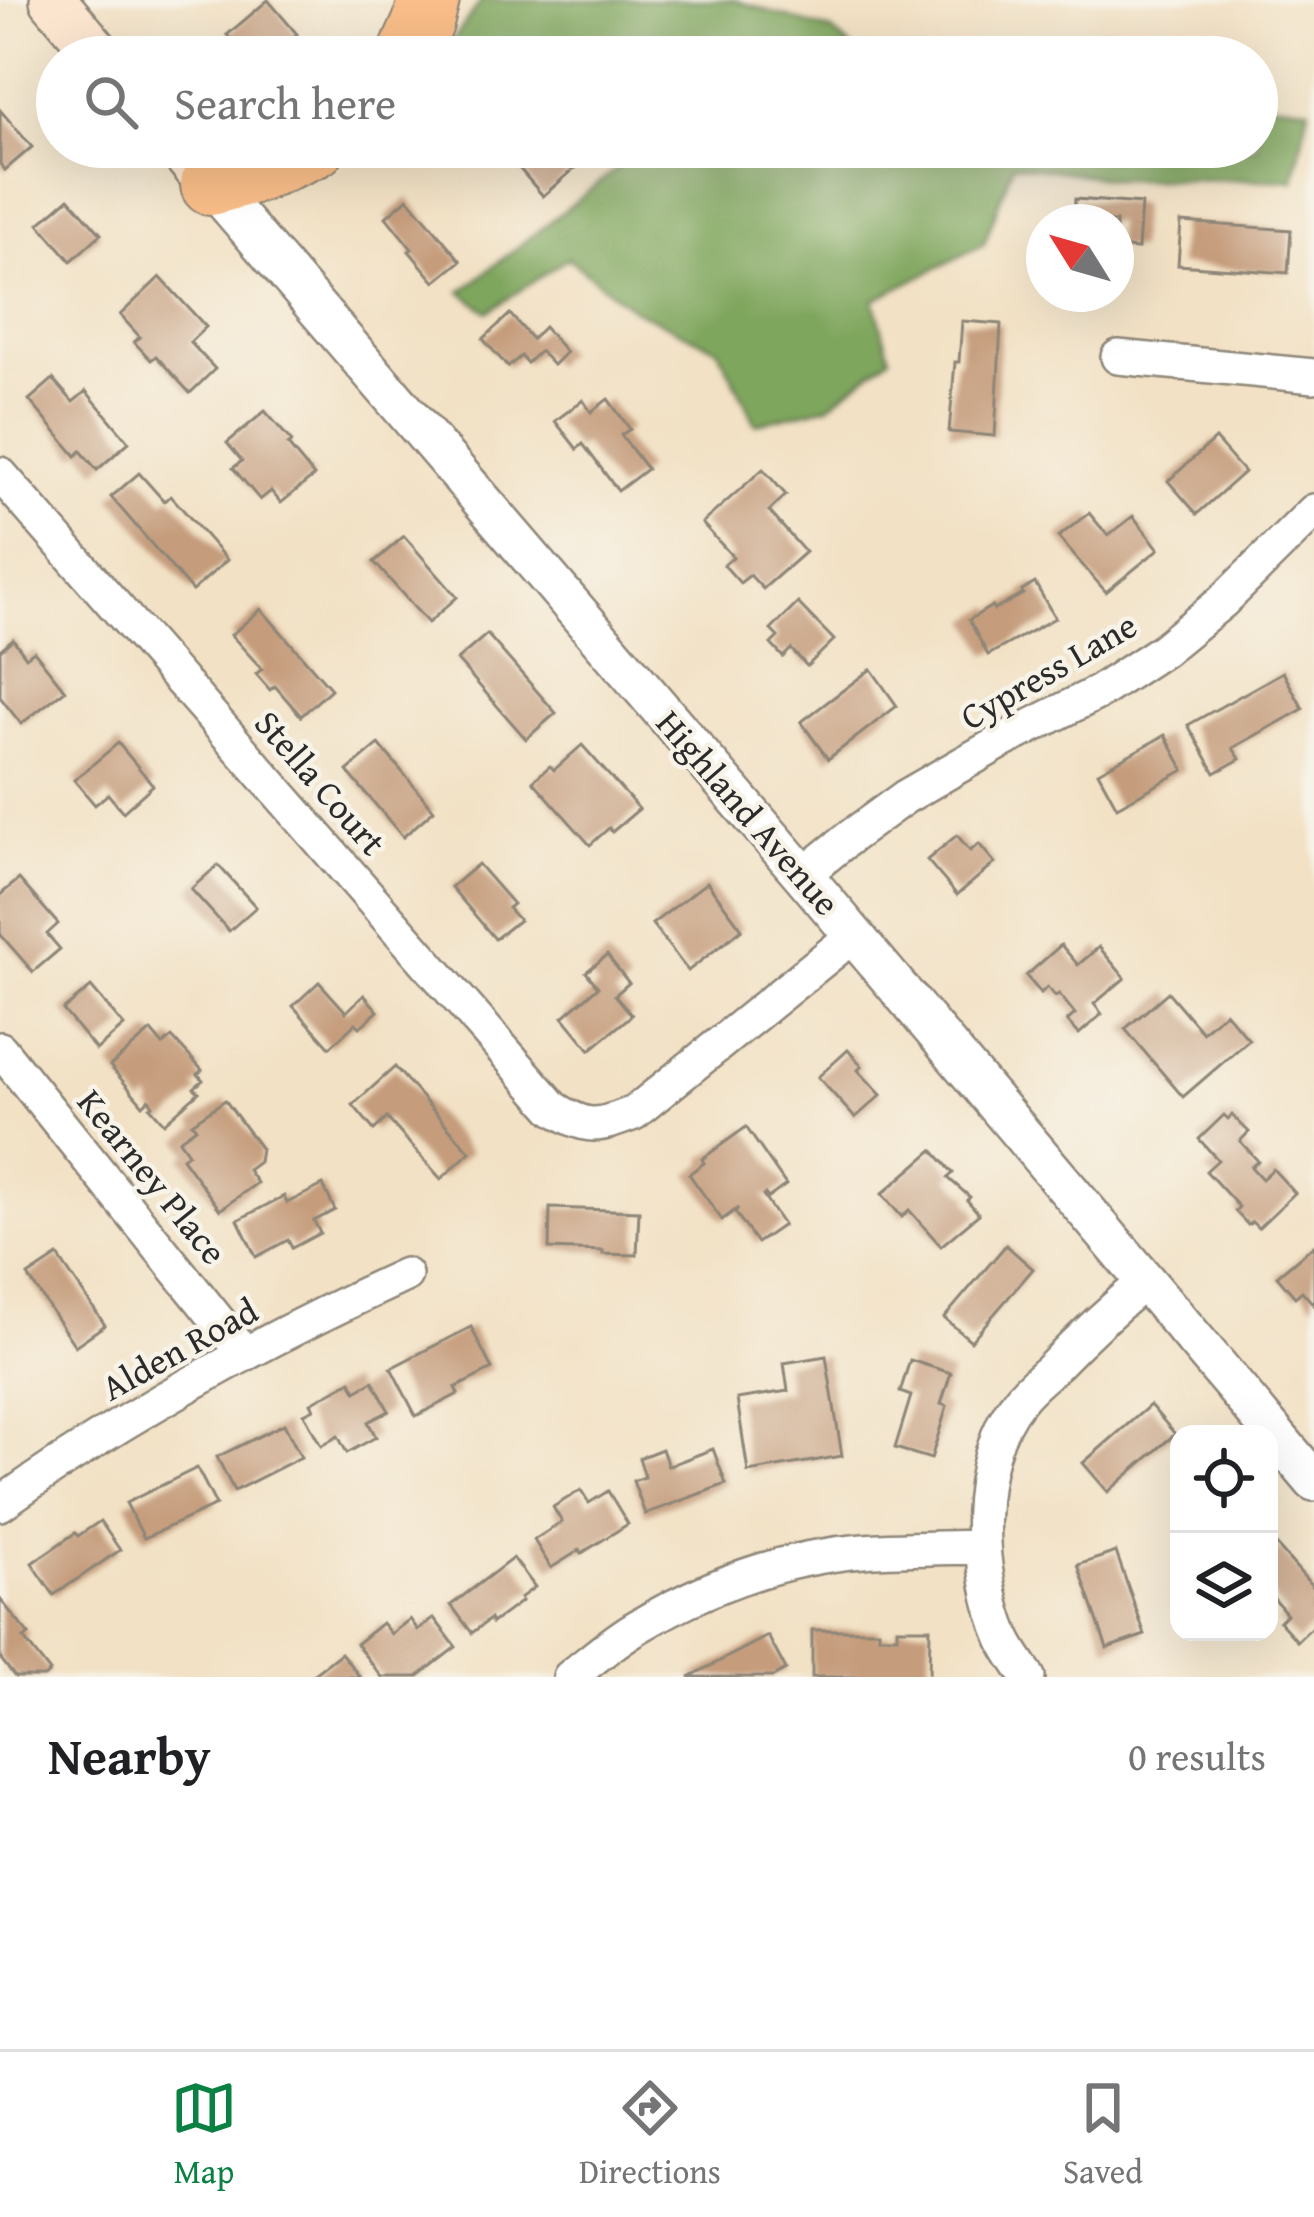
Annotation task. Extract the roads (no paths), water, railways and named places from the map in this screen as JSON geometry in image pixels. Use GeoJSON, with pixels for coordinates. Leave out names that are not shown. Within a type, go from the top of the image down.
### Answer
{"type":"FeatureCollection","features":[{"type":"Feature","properties":{"kind":"highway"},"geometry":{"type":"LineString","coordinates":[[417,36],[429,0]]}},
{"type":"Feature","properties":{"kind":"highway"},"geometry":{"type":"LineString","coordinates":[[216,168],[257,172],[266,168]]}},
{"type":"Feature","properties":{"kind":"main road"},"geometry":{"type":"LineString","coordinates":[[52,0],[83,36]]}},
{"type":"Feature","properties":{"kind":"street","name":"Highland Avenue"},"geometry":{"type":"LineString","coordinates":[[197,168],[1314,1481]]}},
{"type":"Feature","properties":{"kind":"street"},"geometry":{"type":"LineString","coordinates":[[1118,357],[1314,376]]}},
{"type":"Feature","properties":{"kind":"street","name":"Stella Court"},"geometry":{"type":"LineString","coordinates":[[0,475],[554,1108],[574,1120],[598,1127],[634,1114],[854,935]]}},
{"type":"Feature","properties":{"kind":"street","name":"Cypress Lane"},"geometry":{"type":"LineString","coordinates":[[803,875],[905,797],[1099,692],[1163,650],[1222,602],[1314,511]]}},
{"type":"Feature","properties":{"kind":"street","name":"Kearney Place"},"geometry":{"type":"LineString","coordinates":[[0,1049],[244,1353]]}},
{"type":"Feature","properties":{"kind":"street","name":"Alden Road"},"geometry":{"type":"LineString","coordinates":[[0,1504],[141,1411],[244,1353],[405,1275]]}},
{"type":"Feature","properties":{"kind":"street"},"geometry":{"type":"LineString","coordinates":[[1028,1677],[1005,1642],[990,1598],[983,1547],[986,1483],[996,1443],[1017,1402],[1146,1281]]}},
{"type":"Feature","properties":{"kind":"street"},"geometry":{"type":"LineString","coordinates":[[571,1677],[632,1629],[693,1596],[750,1574],[860,1551],[983,1547]]}}]}
